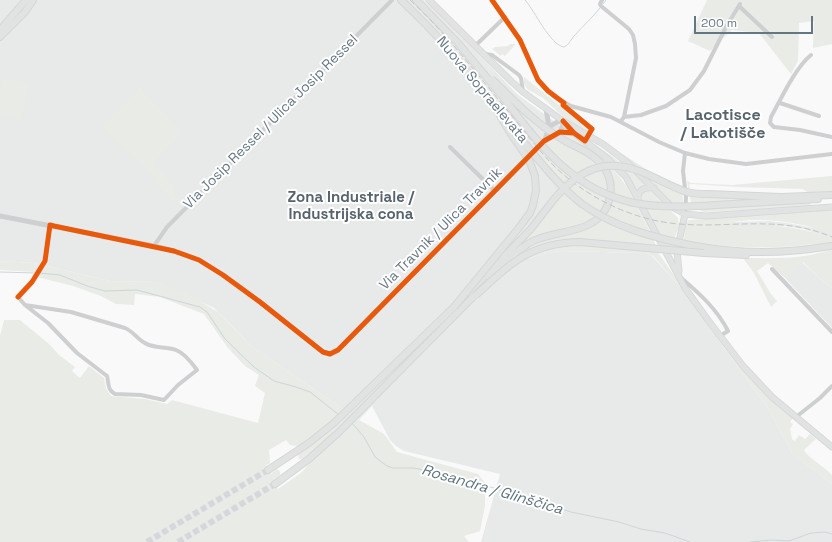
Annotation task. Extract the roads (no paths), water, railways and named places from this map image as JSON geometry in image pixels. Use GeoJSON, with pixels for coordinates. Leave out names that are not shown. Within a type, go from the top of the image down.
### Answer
{"type":"FeatureCollection","features":[{"type":"Feature","properties":{"kind":"main road"},"geometry":{"type":"LineString","coordinates":[[0,30],[26,0]]}},
{"type":"Feature","properties":{"kind":"main road"},"geometry":{"type":"LineString","coordinates":[[0,37],[25,12],[33,0]]}},
{"type":"Feature","properties":{"kind":"main road","name":"Nuova Sopraelevata"},"geometry":{"type":"LineString","coordinates":[[399,0],[428,26],[558,182],[582,204],[603,216],[627,228],[661,239],[718,249],[753,252],[795,250],[830,246]]}},
{"type":"Feature","properties":{"kind":"main road","name":"Nuova Sopraelevata"},"geometry":{"type":"LineString","coordinates":[[416,0],[458,43],[549,155],[587,185],[611,196],[644,205],[681,207],[832,198]]}},
{"type":"Feature","properties":{"kind":"main road"},"geometry":{"type":"LineString","coordinates":[[429,0],[523,92],[563,121],[603,144],[617,154],[637,171],[672,207],[685,214],[706,216],[832,207]]}},
{"type":"Feature","properties":{"kind":"main road"},"geometry":{"type":"LineString","coordinates":[[458,43],[524,109],[547,129],[597,160],[605,170],[610,182],[611,192],[609,202],[598,218],[579,229],[534,241],[519,250],[502,266],[476,295]]}},
{"type":"Feature","properties":{"kind":"main road"},"geometry":{"type":"LineString","coordinates":[[454,307],[530,213],[535,198],[536,183],[532,168],[495,107]]}},
{"type":"Feature","properties":{"kind":"main road"},"geometry":{"type":"LineString","coordinates":[[563,121],[574,133],[608,159],[626,177],[696,305],[743,366],[772,397],[832,448]]}},
{"type":"Feature","properties":{"kind":"main road"},"geometry":{"type":"LineString","coordinates":[[268,470],[299,450],[334,423],[454,307],[530,230],[564,188],[582,173],[601,166],[622,166],[641,172],[675,188],[688,192],[782,197],[832,195]]}},
{"type":"Feature","properties":{"kind":"main road"},"geometry":{"type":"LineString","coordinates":[[638,199],[638,194],[642,189],[647,187],[654,188]]}},
{"type":"Feature","properties":{"kind":"main road"},"geometry":{"type":"LineString","coordinates":[[680,277],[677,260],[679,241],[685,214]]}},
{"type":"Feature","properties":{"kind":"main road"},"geometry":{"type":"LineString","coordinates":[[661,243],[672,245],[679,241]]}},
{"type":"Feature","properties":{"kind":"main road"},"geometry":{"type":"LineString","coordinates":[[275,484],[340,432],[476,295],[502,271],[534,249],[565,242],[580,242],[704,254],[743,255],[796,253],[813,248]]}},
{"type":"Feature","properties":{"kind":"street","name":"Via Josip Ressel / Ulica Josip Ressel"},"geometry":{"type":"LineString","coordinates":[[154,246],[167,227],[392,0]]}},
{"type":"Feature","properties":{"kind":"street"},"geometry":{"type":"LineString","coordinates":[[492,0],[520,40],[538,80],[548,91],[564,103],[623,119],[659,142],[685,153],[715,160],[746,164],[832,154]]}},
{"type":"Feature","properties":{"kind":"street"},"geometry":{"type":"LineString","coordinates":[[602,0],[600,4],[601,6],[630,31],[635,44],[636,58],[623,119]]}},
{"type":"Feature","properties":{"kind":"street"},"geometry":{"type":"LineString","coordinates":[[623,119],[641,115],[666,106],[690,90],[706,67],[721,36],[740,5],[772,37]]}},
{"type":"Feature","properties":{"kind":"street"},"geometry":{"type":"LineString","coordinates":[[476,45],[505,17]]}},
{"type":"Feature","properties":{"kind":"street"},"geometry":{"type":"LineString","coordinates":[[485,54],[492,55],[520,75],[523,92]]}},
{"type":"Feature","properties":{"kind":"street"},"geometry":{"type":"LineString","coordinates":[[811,55],[796,73],[770,120],[771,125],[832,137]]}},
{"type":"Feature","properties":{"kind":"street"},"geometry":{"type":"LineString","coordinates":[[780,103],[819,116]]}},
{"type":"Feature","properties":{"kind":"street"},"geometry":{"type":"LineString","coordinates":[[546,108],[550,127],[557,122],[563,121],[560,132],[574,133]]}},
{"type":"Feature","properties":{"kind":"street","name":"Via Travnik / Ulica Travnik"},"geometry":{"type":"LineString","coordinates":[[544,141],[550,127]]}},
{"type":"Feature","properties":{"kind":"street","name":"Via Travnik / Ulica Travnik"},"geometry":{"type":"LineString","coordinates":[[154,246],[174,250],[199,260],[223,275],[260,302],[323,352],[330,354],[336,352],[544,141],[560,132]]}},
{"type":"Feature","properties":{"kind":"street","name":"Via Travnik / Ulica Travnik"},"geometry":{"type":"LineString","coordinates":[[450,147],[495,191]]}},
{"type":"Feature","properties":{"kind":"street"},"geometry":{"type":"LineString","coordinates":[[685,153],[682,171],[686,203],[685,214]]}},
{"type":"Feature","properties":{"kind":"street"},"geometry":{"type":"LineString","coordinates":[[0,216],[154,246]]}},
{"type":"Feature","properties":{"kind":"street"},"geometry":{"type":"LineString","coordinates":[[25,305],[71,312],[130,330],[144,343],[151,346],[176,350],[197,370],[178,385],[164,400],[142,395],[115,394],[109,389],[107,376],[77,353],[48,323],[25,305],[18,297],[35,277],[45,261],[49,225]]}},
{"type":"Feature","properties":{"kind":"street"},"geometry":{"type":"LineString","coordinates":[[772,269],[832,332]]}},
{"type":"Feature","properties":{"kind":"street"},"geometry":{"type":"LineString","coordinates":[[680,277],[719,315],[728,331],[720,336]]}},
{"type":"Feature","properties":{"kind":"street"},"geometry":{"type":"LineString","coordinates":[[796,417],[820,398],[832,386]]}},
{"type":"Feature","properties":{"kind":"waterway"},"geometry":{"type":"LineString","coordinates":[[525,0],[548,34],[559,45],[564,47],[600,8]]}},
{"type":"Feature","properties":{"kind":"waterway"},"geometry":{"type":"LineString","coordinates":[[603,4],[606,0]]}},
{"type":"Feature","properties":{"kind":"waterway","name":"Rosandra / Glinščica"},"geometry":{"type":"LineString","coordinates":[[0,272],[36,273]]}},
{"type":"Feature","properties":{"kind":"waterway","name":"Rosandra / Glinščica"},"geometry":{"type":"LineString","coordinates":[[39,273],[60,275],[87,286],[105,291],[137,290],[200,307],[207,312],[225,339],[254,367],[274,381],[310,392],[339,415]]}},
{"type":"Feature","properties":{"kind":"waterway","name":"Rosandra / Glinščica"},"geometry":{"type":"LineString","coordinates":[[352,423],[364,437],[375,457],[387,466],[393,468],[414,468],[471,481],[571,512],[619,522],[641,529],[665,533],[690,542]]}},
{"type":"Feature","properties":{"kind":"waterway","name":"Rosandra / Glinščica"},"geometry":{"type":"LineString","coordinates":[[750,542],[771,540],[789,541],[811,533],[825,532],[832,534]]}},
{"type":"Feature","properties":{"kind":"tunnel"},"geometry":{"type":"LineString","coordinates":[[147,542],[268,470]]}},
{"type":"Feature","properties":{"kind":"tunnel"},"geometry":{"type":"LineString","coordinates":[[178,542],[275,484]]}},
{"type":"Feature","properties":{"kind":"railway"},"geometry":{"type":"LineString","coordinates":[[410,0],[450,42],[551,163],[585,191],[624,211],[653,220],[676,224],[698,225],[787,225],[809,229],[832,237]]}},
{"type":"Feature","properties":{"kind":"district","name":"Lacotisce / Lakotišče"},"geometry":{"type":"Point","coordinates":[723,125]}},
{"type":"Feature","properties":{"kind":"district","name":"Zona Industriale / Industrijska cona"},"geometry":{"type":"Point","coordinates":[351,206]}}]}
